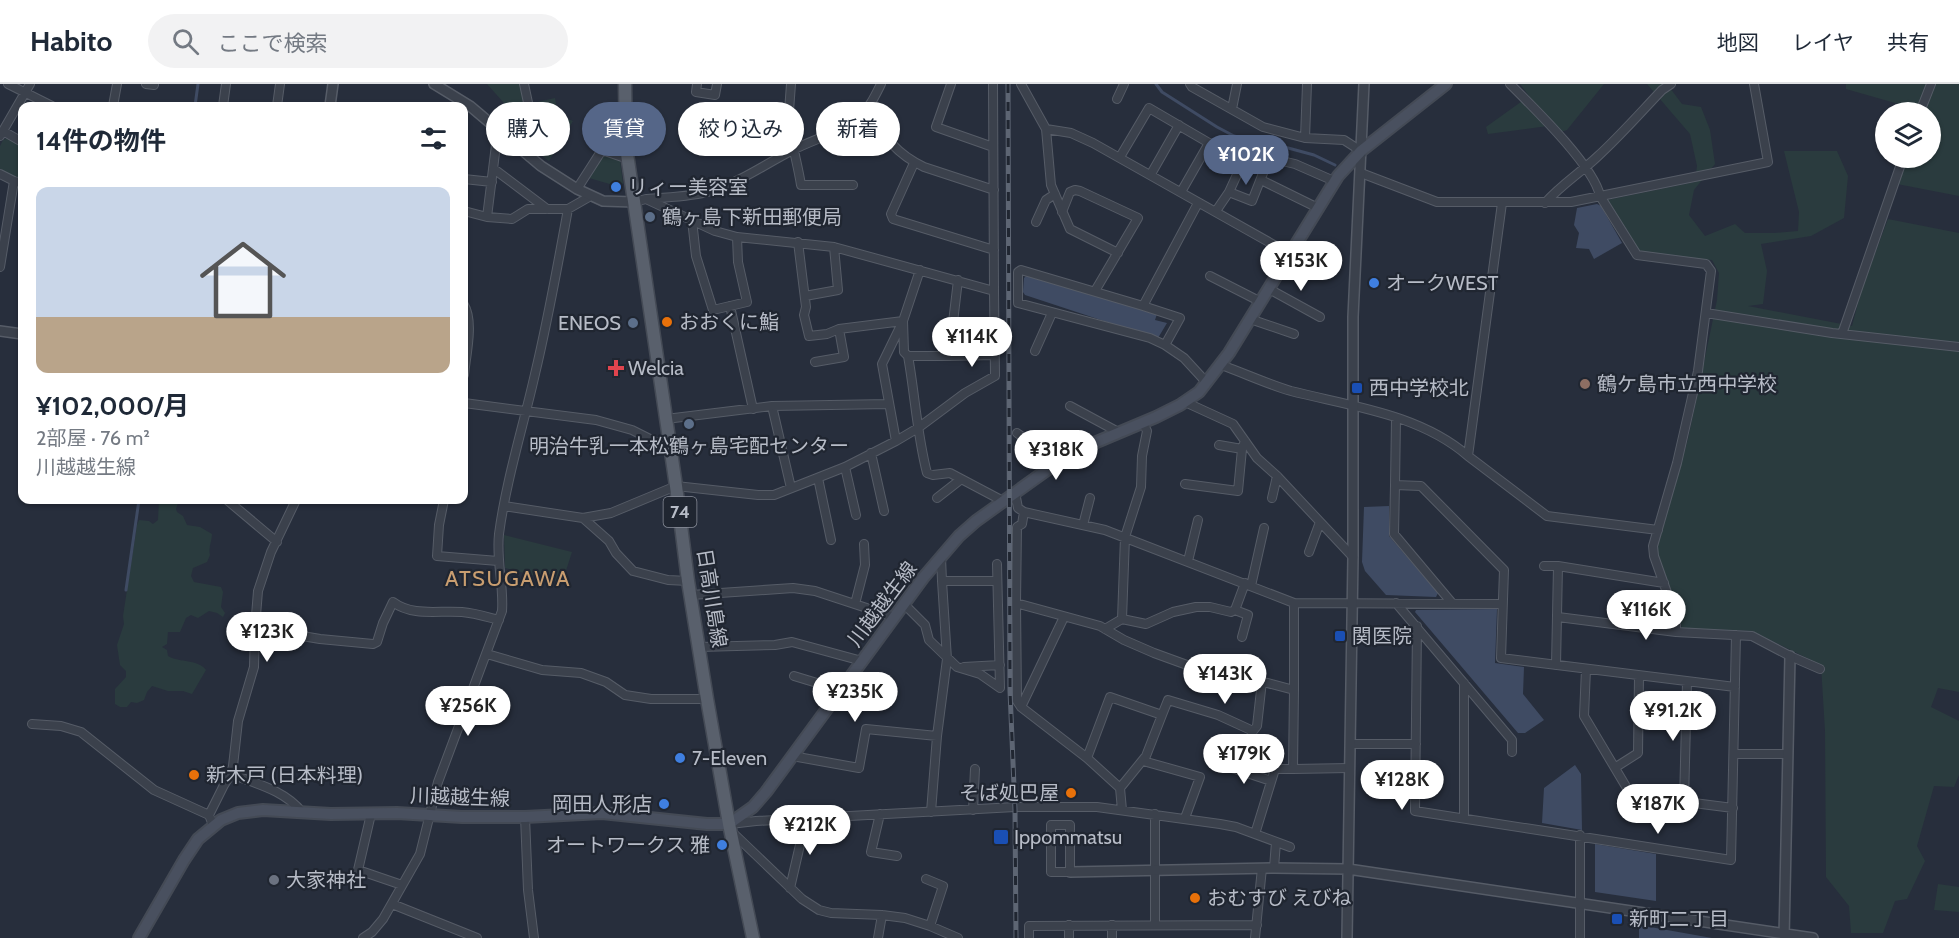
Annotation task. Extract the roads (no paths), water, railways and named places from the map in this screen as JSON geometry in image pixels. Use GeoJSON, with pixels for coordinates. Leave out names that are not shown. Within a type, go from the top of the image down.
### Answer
{"type":"FeatureCollection","features":[{"type":"Feature","properties":{"kind":"main road","name":"日高川島線"},"geometry":{"type":"LineString","coordinates":[[625,84],[628,159],[640,200],[688,580],[730,828],[753,938]]}},
{"type":"Feature","properties":{"kind":"main road","name":"川越越生線"},"geometry":{"type":"LineString","coordinates":[[139,938],[190,850],[211,820],[250,811],[462,817],[602,813],[730,828],[753,807],[941,557],[976,521],[1058,462],[1080,449],[1143,423],[1185,402],[1207,383],[1221,365],[1335,182],[1361,151],[1446,84]]}},
{"type":"Feature","properties":{"kind":"street"},"geometry":{"type":"LineString","coordinates":[[8,84],[44,102]]}},
{"type":"Feature","properties":{"kind":"street"},"geometry":{"type":"LineString","coordinates":[[19,102],[30,84]]}},
{"type":"Feature","properties":{"kind":"street"},"geometry":{"type":"LineString","coordinates":[[114,102],[117,84]]}},
{"type":"Feature","properties":{"kind":"street"},"geometry":{"type":"LineString","coordinates":[[224,102],[226,84]]}},
{"type":"Feature","properties":{"kind":"street"},"geometry":{"type":"LineString","coordinates":[[278,102],[280,84]]}},
{"type":"Feature","properties":{"kind":"street"},"geometry":{"type":"LineString","coordinates":[[331,102],[333,84]]}},
{"type":"Feature","properties":{"kind":"street"},"geometry":{"type":"LineString","coordinates":[[434,84],[463,102]]}},
{"type":"Feature","properties":{"kind":"street"},"geometry":{"type":"LineString","coordinates":[[524,84],[535,135],[530,157],[576,189],[589,196],[614,203],[713,191],[783,156]]}},
{"type":"Feature","properties":{"kind":"street"},"geometry":{"type":"LineString","coordinates":[[697,84],[696,92],[715,95],[717,84]]}},
{"type":"Feature","properties":{"kind":"street"},"geometry":{"type":"LineString","coordinates":[[790,102],[791,84]]}},
{"type":"Feature","properties":{"kind":"street"},"geometry":{"type":"LineString","coordinates":[[871,102],[881,84]]}},
{"type":"Feature","properties":{"kind":"street"},"geometry":{"type":"LineString","coordinates":[[951,84],[936,127],[993,147]]}},
{"type":"Feature","properties":{"kind":"street"},"geometry":{"type":"LineString","coordinates":[[504,506],[583,518],[610,513],[676,486],[774,495],[845,467],[896,441],[918,428],[965,393],[995,376],[993,84]]}},
{"type":"Feature","properties":{"kind":"street"},"geometry":{"type":"LineString","coordinates":[[1021,84],[1046,129],[1052,185],[1070,229],[1118,253]]}},
{"type":"Feature","properties":{"kind":"street"},"geometry":{"type":"LineString","coordinates":[[1117,99],[1124,84]]}},
{"type":"Feature","properties":{"kind":"street"},"geometry":{"type":"LineString","coordinates":[[1190,84],[1191,87],[1263,127],[1305,138],[1344,140],[1361,151]]}},
{"type":"Feature","properties":{"kind":"street"},"geometry":{"type":"LineString","coordinates":[[1232,109],[1237,84]]}},
{"type":"Feature","properties":{"kind":"street"},"geometry":{"type":"LineString","coordinates":[[1305,138],[1307,84]]}},
{"type":"Feature","properties":{"kind":"street"},"geometry":{"type":"LineString","coordinates":[[1347,938],[1353,556],[1353,317],[1364,84]]}},
{"type":"Feature","properties":{"kind":"street"},"geometry":{"type":"LineString","coordinates":[[1510,84],[1586,167],[1599,189],[1600,196],[1637,255],[1706,264],[1711,271],[1698,371],[1677,463],[1653,546],[1654,556],[1676,618],[1676,632]]}},
{"type":"Feature","properties":{"kind":"street"},"geometry":{"type":"LineString","coordinates":[[1545,203],[1613,142],[1662,90],[1671,84]]}},
{"type":"Feature","properties":{"kind":"street"},"geometry":{"type":"LineString","coordinates":[[1361,173],[1437,202],[1545,203],[1571,202],[1768,162],[1754,84]]}},
{"type":"Feature","properties":{"kind":"street"},"geometry":{"type":"LineString","coordinates":[[1924,102],[1931,84]]}},
{"type":"Feature","properties":{"kind":"street"},"geometry":{"type":"LineString","coordinates":[[18,104],[1,134],[18,140]]}},
{"type":"Feature","properties":{"kind":"street"},"geometry":{"type":"LineString","coordinates":[[468,105],[486,119]]}},
{"type":"Feature","properties":{"kind":"street"},"geometry":{"type":"LineString","coordinates":[[1120,156],[1149,108],[1179,125],[1209,143],[1181,192]]}},
{"type":"Feature","properties":{"kind":"street"},"geometry":{"type":"LineString","coordinates":[[1150,174],[1179,125]]}},
{"type":"Feature","properties":{"kind":"street"},"geometry":{"type":"LineString","coordinates":[[1046,129],[1071,134],[1120,156],[1290,254]]}},
{"type":"Feature","properties":{"kind":"street"},"geometry":{"type":"LineString","coordinates":[[1216,212],[1230,192],[1251,144]]}},
{"type":"Feature","properties":{"kind":"street"},"geometry":{"type":"LineString","coordinates":[[576,189],[602,150],[628,159]]}},
{"type":"Feature","properties":{"kind":"street"},"geometry":{"type":"LineString","coordinates":[[900,152],[924,168],[994,190]]}},
{"type":"Feature","properties":{"kind":"street"},"geometry":{"type":"LineString","coordinates":[[487,217],[495,156]]}},
{"type":"Feature","properties":{"kind":"street"},"geometry":{"type":"LineString","coordinates":[[796,156],[801,185],[853,185]]}},
{"type":"Feature","properties":{"kind":"street"},"geometry":{"type":"LineString","coordinates":[[1230,192],[1252,201],[1269,158],[1294,164],[1335,182]]}},
{"type":"Feature","properties":{"kind":"street"},"geometry":{"type":"LineString","coordinates":[[914,163],[891,214],[893,219],[994,250]]}},
{"type":"Feature","properties":{"kind":"street"},"geometry":{"type":"LineString","coordinates":[[1842,334],[1900,168]]}},
{"type":"Feature","properties":{"kind":"street"},"geometry":{"type":"LineString","coordinates":[[494,169],[547,208]]}},
{"type":"Feature","properties":{"kind":"street"},"geometry":{"type":"LineString","coordinates":[[0,174],[18,182],[0,267]]}},
{"type":"Feature","properties":{"kind":"street"},"geometry":{"type":"LineString","coordinates":[[468,179],[492,182]]}},
{"type":"Feature","properties":{"kind":"street"},"geometry":{"type":"LineString","coordinates":[[1261,180],[1318,208]]}},
{"type":"Feature","properties":{"kind":"street"},"geometry":{"type":"LineString","coordinates":[[1062,212],[1070,192],[1075,190],[1138,218],[1095,291]]}},
{"type":"Feature","properties":{"kind":"street"},"geometry":{"type":"LineString","coordinates":[[1036,222],[1046,200],[1055,194]]}},
{"type":"Feature","properties":{"kind":"street"},"geometry":{"type":"LineString","coordinates":[[468,212],[487,217],[512,219],[528,209],[568,209],[589,196]]}},
{"type":"Feature","properties":{"kind":"street"},"geometry":{"type":"LineString","coordinates":[[640,200],[715,231],[737,237],[834,247],[994,291]]}},
{"type":"Feature","properties":{"kind":"street"},"geometry":{"type":"LineString","coordinates":[[1143,306],[1198,202]]}},
{"type":"Feature","properties":{"kind":"street"},"geometry":{"type":"LineString","coordinates":[[1468,456],[1502,203]]}},
{"type":"Feature","properties":{"kind":"street"},"geometry":{"type":"LineString","coordinates":[[363,938],[379,925],[420,854],[438,782],[500,620],[503,598],[498,561],[499,536],[544,336],[568,209]]}},
{"type":"Feature","properties":{"kind":"street"},"geometry":{"type":"LineString","coordinates":[[692,220],[696,256],[713,310],[747,302],[738,262],[737,237]]}},
{"type":"Feature","properties":{"kind":"street"},"geometry":{"type":"LineString","coordinates":[[798,242],[807,307],[804,315],[809,336],[827,334],[839,329],[903,321]]}},
{"type":"Feature","properties":{"kind":"street"},"geometry":{"type":"LineString","coordinates":[[804,296],[838,290],[834,247]]}},
{"type":"Feature","properties":{"kind":"street"},"geometry":{"type":"LineString","coordinates":[[896,441],[882,364],[903,321],[920,270]]}},
{"type":"Feature","properties":{"kind":"street"},"geometry":{"type":"LineString","coordinates":[[1165,345],[1180,318],[1095,291],[1021,270],[1018,272],[1018,303],[1150,338],[1184,358],[1207,383]]}},
{"type":"Feature","properties":{"kind":"street"},"geometry":{"type":"LineString","coordinates":[[1210,276],[1261,302]]}},
{"type":"Feature","properties":{"kind":"street"},"geometry":{"type":"LineString","coordinates":[[949,356],[958,280]]}},
{"type":"Feature","properties":{"kind":"street"},"geometry":{"type":"LineString","coordinates":[[1269,289],[1320,317]]}},
{"type":"Feature","properties":{"kind":"street"},"geometry":{"type":"LineString","coordinates":[[730,306],[753,409]]}},
{"type":"Feature","properties":{"kind":"street"},"geometry":{"type":"LineString","coordinates":[[1035,351],[1052,313]]}},
{"type":"Feature","properties":{"kind":"street"},"geometry":{"type":"LineString","coordinates":[[1706,313],[1842,334],[1941,343],[1959,347]]}},
{"type":"Feature","properties":{"kind":"street"},"geometry":{"type":"LineString","coordinates":[[468,314],[468,343]]}},
{"type":"Feature","properties":{"kind":"street"},"geometry":{"type":"LineString","coordinates":[[1250,319],[1294,334]]}},
{"type":"Feature","properties":{"kind":"street"},"geometry":{"type":"LineString","coordinates":[[903,321],[904,352],[908,356],[927,473],[933,475],[950,473],[1003,501]]}},
{"type":"Feature","properties":{"kind":"street"},"geometry":{"type":"LineString","coordinates":[[815,362],[844,357],[839,329]]}},
{"type":"Feature","properties":{"kind":"street"},"geometry":{"type":"LineString","coordinates":[[0,331],[18,333]]}},
{"type":"Feature","properties":{"kind":"street"},"geometry":{"type":"LineString","coordinates":[[908,356],[995,355]]}},
{"type":"Feature","properties":{"kind":"street"},"geometry":{"type":"LineString","coordinates":[[1221,365],[1288,390],[1352,405],[1423,428],[1452,442],[1547,516],[1658,530]]}},
{"type":"Feature","properties":{"kind":"street"},"geometry":{"type":"LineString","coordinates":[[1185,402],[1233,424],[1244,445],[1277,476],[1353,556]]}},
{"type":"Feature","properties":{"kind":"street"},"geometry":{"type":"LineString","coordinates":[[468,404],[596,420],[632,430],[670,449]]}},
{"type":"Feature","properties":{"kind":"street"},"geometry":{"type":"LineString","coordinates":[[666,419],[772,406],[889,404]]}},
{"type":"Feature","properties":{"kind":"street"},"geometry":{"type":"LineString","coordinates":[[772,406],[791,488]]}},
{"type":"Feature","properties":{"kind":"street"},"geometry":{"type":"LineString","coordinates":[[1070,406],[1120,433]]}},
{"type":"Feature","properties":{"kind":"street"},"geometry":{"type":"LineString","coordinates":[[1396,418],[1394,534],[1452,603]]}},
{"type":"Feature","properties":{"kind":"street"},"geometry":{"type":"LineString","coordinates":[[1122,619],[1125,537],[1141,487],[1142,456],[1147,431],[1143,423]]}},
{"type":"Feature","properties":{"kind":"street"},"geometry":{"type":"LineString","coordinates":[[1017,433],[1058,462]]}},
{"type":"Feature","properties":{"kind":"street"},"geometry":{"type":"LineString","coordinates":[[1219,445],[1244,445]]}},
{"type":"Feature","properties":{"kind":"street"},"geometry":{"type":"LineString","coordinates":[[1185,484],[1238,491],[1244,445]]}},
{"type":"Feature","properties":{"kind":"street"},"geometry":{"type":"LineString","coordinates":[[871,453],[884,511]]}},
{"type":"Feature","properties":{"kind":"street"},"geometry":{"type":"LineString","coordinates":[[845,467],[856,515]]}},
{"type":"Feature","properties":{"kind":"street"},"geometry":{"type":"LineString","coordinates":[[1272,498],[1277,476]]}},
{"type":"Feature","properties":{"kind":"street"},"geometry":{"type":"LineString","coordinates":[[818,478],[831,540]]}},
{"type":"Feature","properties":{"kind":"street"},"geometry":{"type":"LineString","coordinates":[[937,498],[960,480]]}},
{"type":"Feature","properties":{"kind":"street"},"geometry":{"type":"LineString","coordinates":[[1395,485],[1421,486],[1504,570],[1501,658],[1735,687]]}},
{"type":"Feature","properties":{"kind":"street"},"geometry":{"type":"LineString","coordinates":[[1016,492],[1018,508],[1024,512],[1125,537],[1294,603],[1502,604]]}},
{"type":"Feature","properties":{"kind":"street"},"geometry":{"type":"LineString","coordinates":[[1083,525],[1090,498]]}},
{"type":"Feature","properties":{"kind":"street"},"geometry":{"type":"LineString","coordinates":[[232,504],[277,542]]}},
{"type":"Feature","properties":{"kind":"street"},"geometry":{"type":"LineString","coordinates":[[32,724],[61,726],[81,732],[154,790],[211,820],[224,785],[231,774],[238,721],[254,667],[258,591],[294,504]]}},
{"type":"Feature","properties":{"kind":"street"},"geometry":{"type":"LineString","coordinates":[[443,504],[437,556],[498,561]]}},
{"type":"Feature","properties":{"kind":"street"},"geometry":{"type":"LineString","coordinates":[[1024,512],[1022,524],[1017,527],[1017,701],[1021,707],[1087,758],[1120,788],[1122,810]]}},
{"type":"Feature","properties":{"kind":"street"},"geometry":{"type":"LineString","coordinates":[[583,518],[609,542],[616,553],[633,570],[668,580],[688,580]]}},
{"type":"Feature","properties":{"kind":"street"},"geometry":{"type":"LineString","coordinates":[[1188,561],[1198,520]]}},
{"type":"Feature","properties":{"kind":"street"},"geometry":{"type":"LineString","coordinates":[[1309,552],[1320,522]]}},
{"type":"Feature","properties":{"kind":"street"},"geometry":{"type":"LineString","coordinates":[[1235,610],[1248,584],[1264,528]]}},
{"type":"Feature","properties":{"kind":"street"},"geometry":{"type":"LineString","coordinates":[[855,604],[865,565],[864,544]]}},
{"type":"Feature","properties":{"kind":"street"},"geometry":{"type":"LineString","coordinates":[[931,812],[937,736],[947,659],[941,557]]}},
{"type":"Feature","properties":{"kind":"street"},"geometry":{"type":"LineString","coordinates":[[904,604],[925,625],[929,640],[947,659],[957,667],[980,674],[1000,688],[997,564]]}},
{"type":"Feature","properties":{"kind":"street"},"geometry":{"type":"LineString","coordinates":[[1544,566],[1558,566],[1664,583]]}},
{"type":"Feature","properties":{"kind":"street"},"geometry":{"type":"LineString","coordinates":[[1556,665],[1558,566]]}},
{"type":"Feature","properties":{"kind":"street"},"geometry":{"type":"LineString","coordinates":[[942,581],[997,581]]}},
{"type":"Feature","properties":{"kind":"street"},"geometry":{"type":"LineString","coordinates":[[691,595],[793,588],[815,591],[894,617]]}},
{"type":"Feature","properties":{"kind":"street"},"geometry":{"type":"LineString","coordinates":[[255,628],[320,639],[373,644],[377,642],[383,622],[393,602],[414,611],[465,612],[500,620]]}},
{"type":"Feature","properties":{"kind":"street"},"geometry":{"type":"LineString","coordinates":[[1016,603],[1105,629],[1144,649],[1209,673],[1233,674],[1294,690]]}},
{"type":"Feature","properties":{"kind":"street"},"geometry":{"type":"LineString","coordinates":[[1293,769],[1294,603]]}},
{"type":"Feature","properties":{"kind":"street"},"geometry":{"type":"LineString","coordinates":[[1396,603],[1512,740],[1512,752]]}},
{"type":"Feature","properties":{"kind":"street"},"geometry":{"type":"LineString","coordinates":[[1105,629],[1122,619],[1146,624],[1173,612],[1196,607],[1210,607],[1231,612],[1235,610],[1248,615],[1242,637]]}},
{"type":"Feature","properties":{"kind":"street"},"geometry":{"type":"LineString","coordinates":[[1021,707],[1064,617]]}},
{"type":"Feature","properties":{"kind":"street"},"geometry":{"type":"LineString","coordinates":[[1558,617],[1676,632],[1752,636],[1790,657],[1820,669]]}},
{"type":"Feature","properties":{"kind":"street"},"geometry":{"type":"LineString","coordinates":[[1417,626],[1415,811],[1731,860],[1736,635]]}},
{"type":"Feature","properties":{"kind":"street"},"geometry":{"type":"LineString","coordinates":[[700,647],[775,645],[792,642],[862,661]]}},
{"type":"Feature","properties":{"kind":"street"},"geometry":{"type":"LineString","coordinates":[[487,654],[542,670],[581,673],[606,682],[625,695],[651,699],[707,699]]}},
{"type":"Feature","properties":{"kind":"street"},"geometry":{"type":"LineString","coordinates":[[1784,937],[1790,657]]}},
{"type":"Feature","properties":{"kind":"street"},"geometry":{"type":"LineString","coordinates":[[957,667],[999,665]]}},
{"type":"Feature","properties":{"kind":"street"},"geometry":{"type":"LineString","coordinates":[[1586,669],[1584,716],[1631,795],[1733,808]]}},
{"type":"Feature","properties":{"kind":"street"},"geometry":{"type":"LineString","coordinates":[[794,676],[844,685],[890,684]]}},
{"type":"Feature","properties":{"kind":"street"},"geometry":{"type":"LineString","coordinates":[[1616,767],[1638,753],[1639,676]]}},
{"type":"Feature","properties":{"kind":"street"},"geometry":{"type":"LineString","coordinates":[[1240,771],[1253,731],[1257,726],[1262,681]]}},
{"type":"Feature","properties":{"kind":"street"},"geometry":{"type":"LineString","coordinates":[[1464,682],[1464,818]]}},
{"type":"Feature","properties":{"kind":"street"},"geometry":{"type":"LineString","coordinates":[[1684,802],[1687,682]]}},
{"type":"Feature","properties":{"kind":"street"},"geometry":{"type":"LineString","coordinates":[[1087,758],[1110,697],[1162,715]]}},
{"type":"Feature","properties":{"kind":"street"},"geometry":{"type":"LineString","coordinates":[[1120,788],[1143,761],[1168,700],[1218,715],[1253,731]]}},
{"type":"Feature","properties":{"kind":"street"},"geometry":{"type":"LineString","coordinates":[[792,756],[858,768],[866,729],[937,736]]}},
{"type":"Feature","properties":{"kind":"street"},"geometry":{"type":"LineString","coordinates":[[1350,744],[1416,744]]}},
{"type":"Feature","properties":{"kind":"street"},"geometry":{"type":"LineString","coordinates":[[1734,754],[1788,754]]}},
{"type":"Feature","properties":{"kind":"street"},"geometry":{"type":"LineString","coordinates":[[1143,761],[1200,777],[1185,818]]}},
{"type":"Feature","properties":{"kind":"street"},"geometry":{"type":"LineString","coordinates":[[1226,766],[1271,781]]}},
{"type":"Feature","properties":{"kind":"street"},"geometry":{"type":"LineString","coordinates":[[1255,834],[1275,769],[1349,768]]}},
{"type":"Feature","properties":{"kind":"street"},"geometry":{"type":"LineString","coordinates":[[973,810],[975,769]]}},
{"type":"Feature","properties":{"kind":"street"},"geometry":{"type":"LineString","coordinates":[[231,774],[276,791],[294,803],[302,812]]}},
{"type":"Feature","properties":{"kind":"street"},"geometry":{"type":"LineString","coordinates":[[730,828],[806,819],[880,814],[1015,807],[1097,807],[1228,826],[1290,847]]}},
{"type":"Feature","properties":{"kind":"street"},"geometry":{"type":"LineString","coordinates":[[371,814],[358,870],[402,885]]}},
{"type":"Feature","properties":{"kind":"street"},"geometry":{"type":"LineString","coordinates":[[880,814],[871,852],[897,856]]}},
{"type":"Feature","properties":{"kind":"street"},"geometry":{"type":"LineString","coordinates":[[1155,814],[1155,925]]}},
{"type":"Feature","properties":{"kind":"street"},"geometry":{"type":"LineString","coordinates":[[525,817],[528,890],[534,938]]}},
{"type":"Feature","properties":{"kind":"street"},"geometry":{"type":"LineString","coordinates":[[790,888],[806,819]]}},
{"type":"Feature","properties":{"kind":"street"},"geometry":{"type":"LineString","coordinates":[[1070,872],[1070,825],[1051,825],[1051,872],[1070,872],[1262,868],[1348,869],[1784,937],[1813,938]]}},
{"type":"Feature","properties":{"kind":"street"},"geometry":{"type":"LineString","coordinates":[[730,828],[810,905],[831,913],[905,918],[958,938]]}},
{"type":"Feature","properties":{"kind":"street"},"geometry":{"type":"LineString","coordinates":[[1580,835],[1580,938]]}},
{"type":"Feature","properties":{"kind":"street"},"geometry":{"type":"LineString","coordinates":[[1274,868],[1276,842]]}},
{"type":"Feature","properties":{"kind":"street"},"geometry":{"type":"LineString","coordinates":[[1255,938],[1262,868]]}},
{"type":"Feature","properties":{"kind":"street"},"geometry":{"type":"LineString","coordinates":[[926,879],[943,886],[930,926]]}},
{"type":"Feature","properties":{"kind":"street"},"geometry":{"type":"LineString","coordinates":[[392,904],[477,938]]}},
{"type":"Feature","properties":{"kind":"street"},"geometry":{"type":"LineString","coordinates":[[878,938],[882,915]]}},
{"type":"Feature","properties":{"kind":"street"},"geometry":{"type":"LineString","coordinates":[[1069,925],[1069,938]]}},
{"type":"Feature","properties":{"kind":"street"},"geometry":{"type":"LineString","coordinates":[[1112,925],[1112,938]]}},
{"type":"Feature","properties":{"kind":"street"},"geometry":{"type":"LineString","coordinates":[[1029,938],[1029,926],[1257,925]]}},
{"type":"Feature","properties":{"kind":"water"},"geometry":{"type":"Polygon","coordinates":[[[1597,204],[1601,206],[1622,243],[1594,259],[1589,249],[1576,248],[1579,233],[1574,225],[1577,208],[1597,204]]]}},
{"type":"Feature","properties":{"kind":"water"},"geometry":{"type":"Polygon","coordinates":[[[1026,276],[1157,314],[1155,320],[1167,323],[1158,338],[1025,295],[1023,292],[1026,276]]]}},
{"type":"Feature","properties":{"kind":"water"},"geometry":{"type":"Polygon","coordinates":[[[1389,506],[1389,536],[1438,593],[1436,597],[1386,595],[1365,571],[1362,562],[1364,507],[1389,506]]]}},
{"type":"Feature","properties":{"kind":"water"},"geometry":{"type":"Polygon","coordinates":[[[1497,609],[1495,663],[1524,667],[1523,694],[1544,720],[1525,733],[1518,733],[1415,612],[1416,610],[1497,609]]]}},
{"type":"Feature","properties":{"kind":"water"},"geometry":{"type":"Polygon","coordinates":[[[1575,765],[1581,774],[1582,830],[1542,823],[1544,788],[1575,765]]]}},
{"type":"Feature","properties":{"kind":"water"},"geometry":{"type":"Polygon","coordinates":[[[1595,844],[1656,854],[1656,901],[1595,892],[1595,844]]]}},
{"type":"Feature","properties":{"kind":"water"},"geometry":{"type":"Polygon","coordinates":[[[1639,925],[1712,938],[1639,938],[1639,925]]]}},
{"type":"Feature","properties":{"kind":"waterway"},"geometry":{"type":"LineString","coordinates":[[196,102],[198,84]]}},
{"type":"Feature","properties":{"kind":"waterway"},"geometry":{"type":"LineString","coordinates":[[1156,84],[1162,92],[1234,136],[1314,155],[1335,165]]}},
{"type":"Feature","properties":{"kind":"waterway"},"geometry":{"type":"LineString","coordinates":[[126,590],[138,504]]}},
{"type":"Feature","properties":{"kind":"railway"},"geometry":{"type":"LineString","coordinates":[[1008,84],[1010,691],[1015,810],[1016,938]]}},
{"type":"Feature","properties":{"kind":"place","name":"リィー美容室"},"geometry":{"type":"Point","coordinates":[616,187]}},
{"type":"Feature","properties":{"kind":"place","name":"鶴ヶ島下新田郵便局"},"geometry":{"type":"Point","coordinates":[650,217]}},
{"type":"Feature","properties":{"kind":"place","name":"オークWEST"},"geometry":{"type":"Point","coordinates":[1374,283]}},
{"type":"Feature","properties":{"kind":"place","name":"おおくに鮨"},"geometry":{"type":"Point","coordinates":[667,322]}},
{"type":"Feature","properties":{"kind":"place","name":"ENEOS"},"geometry":{"type":"Point","coordinates":[633,323]}},
{"type":"Feature","properties":{"kind":"place","name":"Welcia"},"geometry":{"type":"Point","coordinates":[616,368]}},
{"type":"Feature","properties":{"kind":"place","name":"鶴ケ島市立西中学校"},"geometry":{"type":"Point","coordinates":[1585,384]}},
{"type":"Feature","properties":{"kind":"place","name":"西中学校北"},"geometry":{"type":"Point","coordinates":[1357,388]}},
{"type":"Feature","properties":{"kind":"place","name":"明治牛乳一本松鶴ヶ島宅配センター"},"geometry":{"type":"Point","coordinates":[689,424]}},
{"type":"Feature","properties":{"kind":"place","name":"関医院"},"geometry":{"type":"Point","coordinates":[1340,636]}},
{"type":"Feature","properties":{"kind":"place","name":"7-Eleven"},"geometry":{"type":"Point","coordinates":[680,758]}},
{"type":"Feature","properties":{"kind":"place","name":"新木戸 (日本料理)"},"geometry":{"type":"Point","coordinates":[194,775]}},
{"type":"Feature","properties":{"kind":"place","name":"そば処巴屋"},"geometry":{"type":"Point","coordinates":[1071,793]}},
{"type":"Feature","properties":{"kind":"place","name":"岡田人形店"},"geometry":{"type":"Point","coordinates":[664,804]}},
{"type":"Feature","properties":{"kind":"place","name":"Ippommatsu"},"geometry":{"type":"Point","coordinates":[1001,837]}},
{"type":"Feature","properties":{"kind":"place","name":"オートワークス 雅"},"geometry":{"type":"Point","coordinates":[722,845]}},
{"type":"Feature","properties":{"kind":"place","name":"大家神社"},"geometry":{"type":"Point","coordinates":[274,880]}},
{"type":"Feature","properties":{"kind":"place","name":"おむすび えびね"},"geometry":{"type":"Point","coordinates":[1195,898]}},
{"type":"Feature","properties":{"kind":"place","name":"新町二丁目"},"geometry":{"type":"Point","coordinates":[1617,919]}},
{"type":"Feature","properties":{"kind":"district","name":"ATSUGAWA"},"geometry":{"type":"Point","coordinates":[508,578]}}]}
